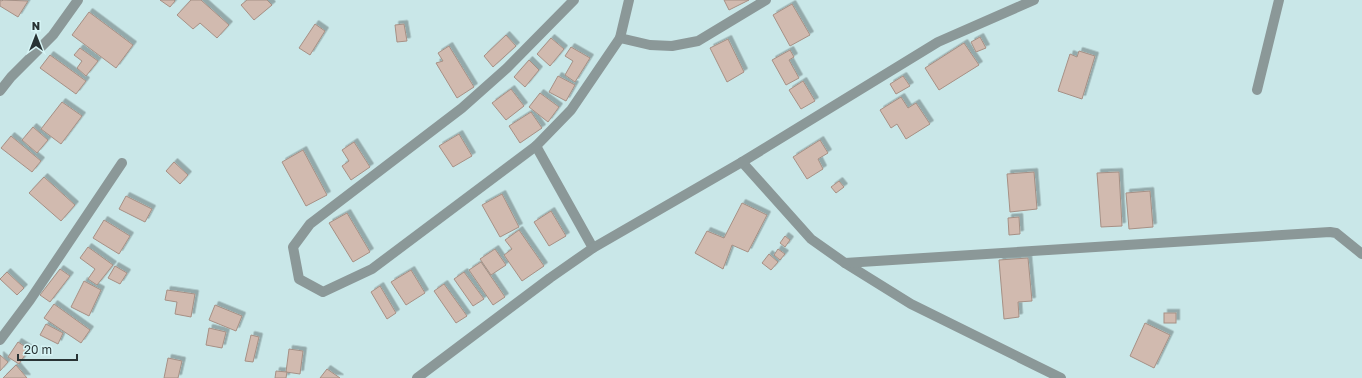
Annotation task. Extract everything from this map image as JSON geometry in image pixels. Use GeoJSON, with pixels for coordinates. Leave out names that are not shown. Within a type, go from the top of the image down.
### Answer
{"type":"FeatureCollection","features":[{"type":"Feature","properties":{"kind":"street"},"geometry":{"type":"LineString","coordinates":[[0,90],[53,35],[78,0]]}},
{"type":"Feature","properties":{"kind":"street"},"geometry":{"type":"LineString","coordinates":[[574,0],[507,68],[462,108],[310,224],[293,247],[299,279],[323,292],[372,269],[536,146],[571,110],[620,38],[629,0]]}},
{"type":"Feature","properties":{"kind":"street"},"geometry":{"type":"LineString","coordinates":[[620,38],[650,45],[672,46],[698,41],[766,0]]}},
{"type":"Feature","properties":{"kind":"street"},"geometry":{"type":"LineString","coordinates":[[416,378],[550,278],[593,248],[742,162],[938,42],[1034,0]]}},
{"type":"Feature","properties":{"kind":"street"},"geometry":{"type":"LineString","coordinates":[[1257,90],[1279,0]]}},
{"type":"Feature","properties":{"kind":"street"},"geometry":{"type":"LineString","coordinates":[[536,146],[593,248]]}},
{"type":"Feature","properties":{"kind":"street"},"geometry":{"type":"LineString","coordinates":[[742,162],[811,239],[844,263],[911,304],[1061,378]]}},
{"type":"Feature","properties":{"kind":"street"},"geometry":{"type":"LineString","coordinates":[[0,340],[30,300],[122,163]]}},
{"type":"Feature","properties":{"kind":"street"},"geometry":{"type":"LineString","coordinates":[[844,263],[1330,232],[1336,233],[1362,254]]}},
{"type":"Feature","properties":{"kind":"building"},"geometry":{"type":"Polygon","coordinates":[[[0,0],[28,1],[18,17],[0,6],[0,0]]]}},
{"type":"Feature","properties":{"kind":"building"},"geometry":{"type":"Polygon","coordinates":[[[160,0],[174,0],[175,1],[170,7],[160,0]]]}},
{"type":"Feature","properties":{"kind":"building"},"geometry":{"type":"Polygon","coordinates":[[[191,0],[201,0],[229,25],[217,38],[200,23],[193,29],[177,15],[191,0]]]}},
{"type":"Feature","properties":{"kind":"building"},"geometry":{"type":"Polygon","coordinates":[[[247,0],[267,0],[272,5],[254,20],[241,5],[247,0]]]}},
{"type":"Feature","properties":{"kind":"building"},"geometry":{"type":"Polygon","coordinates":[[[724,0],[749,0],[729,10],[724,0]]]}},
{"type":"Feature","properties":{"kind":"building"},"geometry":{"type":"Polygon","coordinates":[[[792,4],[810,35],[790,46],[773,15],[792,4]]]}},
{"type":"Feature","properties":{"kind":"building"},"geometry":{"type":"Polygon","coordinates":[[[89,12],[133,45],[116,68],[72,35],[89,12]]]}},
{"type":"Feature","properties":{"kind":"building"},"geometry":{"type":"Polygon","coordinates":[[[315,24],[325,31],[310,55],[299,48],[315,24]]]}},
{"type":"Feature","properties":{"kind":"building"},"geometry":{"type":"Polygon","coordinates":[[[404,24],[407,41],[397,42],[395,25],[404,24]]]}},
{"type":"Feature","properties":{"kind":"building"},"geometry":{"type":"Polygon","coordinates":[[[506,35],[516,46],[493,67],[484,56],[506,35]]]}},
{"type":"Feature","properties":{"kind":"building"},"geometry":{"type":"Polygon","coordinates":[[[980,37],[986,48],[976,52],[971,42],[980,37]]]}},
{"type":"Feature","properties":{"kind":"building"},"geometry":{"type":"Polygon","coordinates":[[[551,38],[564,49],[550,66],[537,54],[551,38]]]}},
{"type":"Feature","properties":{"kind":"building"},"geometry":{"type":"Polygon","coordinates":[[[728,39],[744,72],[727,82],[710,48],[728,39]]]}},
{"type":"Feature","properties":{"kind":"building"},"geometry":{"type":"Polygon","coordinates":[[[964,43],[979,65],[939,90],[925,68],[964,43]]]}},
{"type":"Feature","properties":{"kind":"building"},"geometry":{"type":"Polygon","coordinates":[[[449,46],[474,87],[457,98],[436,63],[443,61],[438,53],[449,46]]]}},
{"type":"Feature","properties":{"kind":"building"},"geometry":{"type":"Polygon","coordinates":[[[571,47],[590,58],[575,82],[565,75],[573,61],[565,56],[571,47]]]}},
{"type":"Feature","properties":{"kind":"building"},"geometry":{"type":"Polygon","coordinates":[[[80,48],[98,61],[86,76],[77,68],[82,61],[74,55],[80,48]]]}},
{"type":"Feature","properties":{"kind":"building"},"geometry":{"type":"Polygon","coordinates":[[[790,50],[794,57],[789,60],[799,78],[786,85],[772,60],[790,50]]]}},
{"type":"Feature","properties":{"kind":"building"},"geometry":{"type":"Polygon","coordinates":[[[1079,51],[1095,56],[1082,99],[1058,91],[1070,54],[1077,57],[1079,51]]]}},
{"type":"Feature","properties":{"kind":"building"},"geometry":{"type":"Polygon","coordinates":[[[50,55],[86,81],[76,94],[40,68],[50,55]]]}},
{"type":"Feature","properties":{"kind":"building"},"geometry":{"type":"Polygon","coordinates":[[[529,60],[539,70],[525,87],[514,77],[529,60]]]}},
{"type":"Feature","properties":{"kind":"building"},"geometry":{"type":"Polygon","coordinates":[[[558,76],[575,85],[566,101],[549,92],[558,76]]]}},
{"type":"Feature","properties":{"kind":"building"},"geometry":{"type":"Polygon","coordinates":[[[903,76],[910,86],[896,94],[890,84],[903,76]]]}},
{"type":"Feature","properties":{"kind":"building"},"geometry":{"type":"Polygon","coordinates":[[[803,81],[815,101],[801,109],[789,90],[803,81]]]}},
{"type":"Feature","properties":{"kind":"building"},"geometry":{"type":"Polygon","coordinates":[[[511,89],[524,106],[506,120],[492,103],[511,89]]]}},
{"type":"Feature","properties":{"kind":"building"},"geometry":{"type":"Polygon","coordinates":[[[540,93],[559,107],[548,122],[529,107],[540,93]]]}},
{"type":"Feature","properties":{"kind":"building"},"geometry":{"type":"Polygon","coordinates":[[[901,97],[908,108],[916,103],[930,124],[906,139],[897,124],[891,128],[880,110],[901,97]]]}},
{"type":"Feature","properties":{"kind":"building"},"geometry":{"type":"Polygon","coordinates":[[[62,102],[82,116],[61,144],[41,129],[62,102]]]}},
{"type":"Feature","properties":{"kind":"building"},"geometry":{"type":"Polygon","coordinates":[[[531,112],[542,128],[520,143],[509,126],[531,112]]]}},
{"type":"Feature","properties":{"kind":"building"},"geometry":{"type":"Polygon","coordinates":[[[33,127],[48,140],[37,153],[22,140],[33,127]]]}},
{"type":"Feature","properties":{"kind":"building"},"geometry":{"type":"Polygon","coordinates":[[[459,134],[472,156],[453,167],[439,146],[459,134]]]}},
{"type":"Feature","properties":{"kind":"building"},"geometry":{"type":"Polygon","coordinates":[[[11,136],[41,161],[32,172],[1,148],[11,136]]]}},
{"type":"Feature","properties":{"kind":"building"},"geometry":{"type":"Polygon","coordinates":[[[820,140],[828,153],[818,159],[823,169],[807,179],[793,157],[820,140]]]}},
{"type":"Feature","properties":{"kind":"building"},"geometry":{"type":"Polygon","coordinates":[[[354,142],[370,167],[351,180],[342,166],[349,161],[342,150],[354,142]]]}},
{"type":"Feature","properties":{"kind":"building"},"geometry":{"type":"Polygon","coordinates":[[[303,150],[327,195],[306,206],[282,162],[303,150]]]}},
{"type":"Feature","properties":{"kind":"building"},"geometry":{"type":"Polygon","coordinates":[[[174,162],[188,175],[180,184],[166,171],[174,162]]]}},
{"type":"Feature","properties":{"kind":"building"},"geometry":{"type":"Polygon","coordinates":[[[1034,172],[1037,209],[1010,212],[1007,174],[1034,172]]]}},
{"type":"Feature","properties":{"kind":"building"},"geometry":{"type":"Polygon","coordinates":[[[1119,172],[1122,226],[1101,227],[1097,173],[1119,172]]]}},
{"type":"Feature","properties":{"kind":"building"},"geometry":{"type":"Polygon","coordinates":[[[44,177],[75,205],[61,221],[29,193],[44,177]]]}},
{"type":"Feature","properties":{"kind":"building"},"geometry":{"type":"Polygon","coordinates":[[[839,181],[844,187],[836,193],[831,187],[839,181]]]}},
{"type":"Feature","properties":{"kind":"building"},"geometry":{"type":"Polygon","coordinates":[[[1150,191],[1153,227],[1129,229],[1126,193],[1150,191]]]}},
{"type":"Feature","properties":{"kind":"building"},"geometry":{"type":"Polygon","coordinates":[[[502,194],[519,227],[500,237],[482,205],[502,194]]]}},
{"type":"Feature","properties":{"kind":"building"},"geometry":{"type":"Polygon","coordinates":[[[126,196],[152,209],[145,222],[119,209],[126,196]]]}},
{"type":"Feature","properties":{"kind":"building"},"geometry":{"type":"Polygon","coordinates":[[[742,203],[767,215],[748,252],[732,245],[723,269],[695,253],[707,231],[724,238],[742,203]]]}},
{"type":"Feature","properties":{"kind":"building"},"geometry":{"type":"Polygon","coordinates":[[[551,211],[566,236],[549,246],[534,222],[551,211]]]}},
{"type":"Feature","properties":{"kind":"building"},"geometry":{"type":"Polygon","coordinates":[[[347,213],[370,252],[353,262],[329,223],[347,213]]]}},
{"type":"Feature","properties":{"kind":"building"},"geometry":{"type":"Polygon","coordinates":[[[1019,217],[1020,234],[1009,235],[1008,218],[1019,217]]]}},
{"type":"Feature","properties":{"kind":"building"},"geometry":{"type":"Polygon","coordinates":[[[104,220],[130,236],[119,254],[93,238],[104,220]]]}},
{"type":"Feature","properties":{"kind":"building"},"geometry":{"type":"Polygon","coordinates":[[[519,230],[544,266],[522,281],[504,255],[512,249],[505,240],[519,230]]]}},
{"type":"Feature","properties":{"kind":"building"},"geometry":{"type":"Polygon","coordinates":[[[785,236],[790,240],[785,247],[780,243],[785,236]]]}},
{"type":"Feature","properties":{"kind":"building"},"geometry":{"type":"Polygon","coordinates":[[[88,247],[113,265],[97,285],[88,279],[95,269],[80,258],[88,247]]]}},
{"type":"Feature","properties":{"kind":"building"},"geometry":{"type":"Polygon","coordinates":[[[495,249],[506,265],[491,275],[480,259],[495,249]]]}},
{"type":"Feature","properties":{"kind":"building"},"geometry":{"type":"Polygon","coordinates":[[[778,249],[785,254],[780,260],[774,255],[778,249]]]}},
{"type":"Feature","properties":{"kind":"building"},"geometry":{"type":"Polygon","coordinates":[[[769,254],[778,262],[771,270],[762,263],[769,254]]]}},
{"type":"Feature","properties":{"kind":"building"},"geometry":{"type":"Polygon","coordinates":[[[1028,258],[1032,301],[1018,302],[1019,317],[1004,319],[999,260],[1028,258]]]}},
{"type":"Feature","properties":{"kind":"building"},"geometry":{"type":"Polygon","coordinates":[[[481,262],[505,297],[493,305],[469,270],[481,262]]]}},
{"type":"Feature","properties":{"kind":"building"},"geometry":{"type":"Polygon","coordinates":[[[115,266],[127,273],[120,284],[108,278],[115,266]]]}},
{"type":"Feature","properties":{"kind":"building"},"geometry":{"type":"Polygon","coordinates":[[[60,269],[70,276],[50,302],[40,295],[60,269]]]}},
{"type":"Feature","properties":{"kind":"building"},"geometry":{"type":"Polygon","coordinates":[[[411,270],[425,293],[406,305],[391,282],[411,270]]]}},
{"type":"Feature","properties":{"kind":"building"},"geometry":{"type":"Polygon","coordinates":[[[7,272],[24,288],[17,295],[0,279],[7,272]]]}},
{"type":"Feature","properties":{"kind":"building"},"geometry":{"type":"Polygon","coordinates":[[[464,272],[484,299],[473,306],[454,279],[464,272]]]}},
{"type":"Feature","properties":{"kind":"building"},"geometry":{"type":"Polygon","coordinates":[[[84,281],[101,290],[89,316],[71,307],[84,281]]]}},
{"type":"Feature","properties":{"kind":"building"},"geometry":{"type":"Polygon","coordinates":[[[444,284],[467,316],[456,323],[434,291],[444,284]]]}},
{"type":"Feature","properties":{"kind":"building"},"geometry":{"type":"Polygon","coordinates":[[[380,286],[396,313],[387,319],[371,292],[380,286]]]}},
{"type":"Feature","properties":{"kind":"building"},"geometry":{"type":"Polygon","coordinates":[[[167,290],[195,294],[191,317],[175,314],[177,302],[165,300],[167,290]]]}},
{"type":"Feature","properties":{"kind":"building"},"geometry":{"type":"Polygon","coordinates":[[[54,304],[90,330],[81,343],[44,318],[54,304]]]}},
{"type":"Feature","properties":{"kind":"building"},"geometry":{"type":"Polygon","coordinates":[[[215,305],[242,316],[236,331],[209,320],[215,305]]]}},
{"type":"Feature","properties":{"kind":"building"},"geometry":{"type":"Polygon","coordinates":[[[1164,313],[1176,313],[1176,323],[1164,323],[1164,313]]]}},
{"type":"Feature","properties":{"kind":"building"},"geometry":{"type":"Polygon","coordinates":[[[1145,323],[1170,335],[1154,368],[1130,356],[1145,323]]]}},
{"type":"Feature","properties":{"kind":"building"},"geometry":{"type":"Polygon","coordinates":[[[46,324],[63,333],[58,344],[40,335],[46,324]]]}},
{"type":"Feature","properties":{"kind":"building"},"geometry":{"type":"Polygon","coordinates":[[[209,328],[226,332],[222,348],[206,345],[209,328]]]}},
{"type":"Feature","properties":{"kind":"building"},"geometry":{"type":"Polygon","coordinates":[[[251,335],[259,337],[253,362],[245,361],[251,335]]]}},
{"type":"Feature","properties":{"kind":"building"},"geometry":{"type":"Polygon","coordinates":[[[18,342],[29,349],[19,364],[8,357],[18,342]]]}},
{"type":"Feature","properties":{"kind":"building"},"geometry":{"type":"Polygon","coordinates":[[[289,349],[303,351],[300,374],[286,372],[289,349]]]}},
{"type":"Feature","properties":{"kind":"building"},"geometry":{"type":"Polygon","coordinates":[[[0,355],[8,362],[0,371],[0,355]]]}},
{"type":"Feature","properties":{"kind":"building"},"geometry":{"type":"Polygon","coordinates":[[[168,358],[182,361],[178,378],[164,378],[168,358]]]}},
{"type":"Feature","properties":{"kind":"building"},"geometry":{"type":"Polygon","coordinates":[[[16,365],[27,378],[3,378],[16,365]]]}},
{"type":"Feature","properties":{"kind":"building"},"geometry":{"type":"Polygon","coordinates":[[[327,369],[340,378],[320,378],[327,369]]]}},
{"type":"Feature","properties":{"kind":"building"},"geometry":{"type":"Polygon","coordinates":[[[276,371],[287,372],[286,378],[275,378],[276,371]]]}}]}
